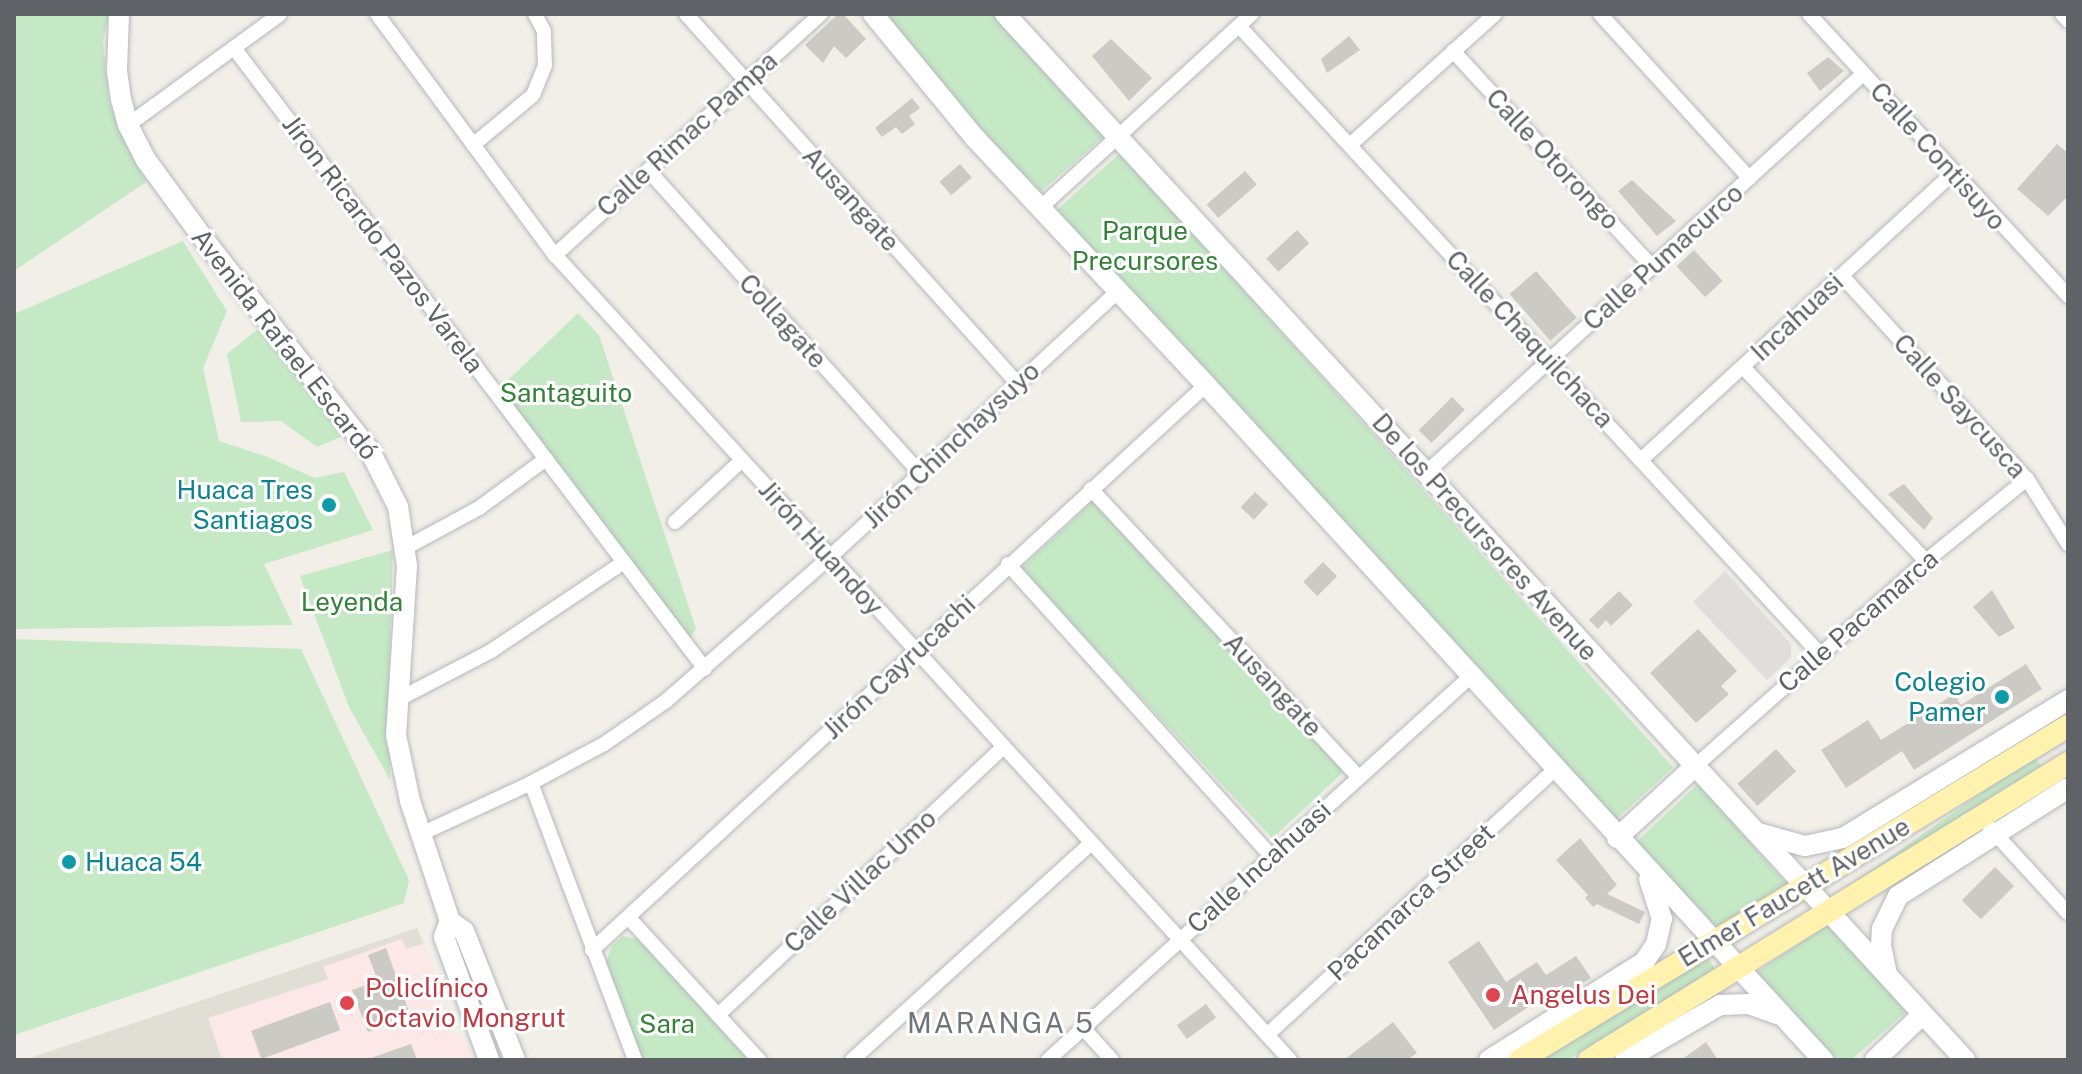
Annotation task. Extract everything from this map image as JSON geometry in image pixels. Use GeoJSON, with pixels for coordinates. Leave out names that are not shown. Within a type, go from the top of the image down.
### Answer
{"type":"FeatureCollection","features":[{"type":"Feature","properties":{"kind":"main road","name":"Avenida Rafael Escardó"},"geometry":{"type":"LineString","coordinates":[[119,14],[117,71],[128,125],[170,196],[370,451],[398,507],[407,547],[397,700],[400,765],[450,921]]}},
{"type":"Feature","properties":{"kind":"main road"},"geometry":{"type":"LineString","coordinates":[[873,14],[937,95],[1823,1060]]}},
{"type":"Feature","properties":{"kind":"main road","name":"De los Precursores Avenue"},"geometry":{"type":"LineString","coordinates":[[1005,14],[1427,472],[1693,768],[1965,1060]]}},
{"type":"Feature","properties":{"kind":"main road","name":"Elmer Faucett Avenue"},"geometry":{"type":"LineString","coordinates":[[1752,831],[1787,844],[1805,846],[1843,838],[2068,700]]}},
{"type":"Feature","properties":{"kind":"main road","name":"Elmer Faucett Avenue"},"geometry":{"type":"LineString","coordinates":[[1489,1060],[1713,941],[2068,726]]}},
{"type":"Feature","properties":{"kind":"main road"},"geometry":{"type":"LineString","coordinates":[[2045,741],[2066,773]]}},
{"type":"Feature","properties":{"kind":"main road"},"geometry":{"type":"LineString","coordinates":[[1617,838],[1693,768]]}},
{"type":"Feature","properties":{"kind":"main road","name":"Elmer Faucett Avenue"},"geometry":{"type":"LineString","coordinates":[[1889,977],[1881,946],[1882,929],[1898,896],[1988,825],[2066,773]]}},
{"type":"Feature","properties":{"kind":"main road","name":"Elmer Faucett Avenue"},"geometry":{"type":"LineString","coordinates":[[1589,1060],[1828,913],[1988,825]]}},
{"type":"Feature","properties":{"kind":"main road","name":"Elmer Faucett Avenue"},"geometry":{"type":"LineString","coordinates":[[1520,1060],[1609,994],[1644,962],[1660,931],[1656,893],[1637,859]]}},
{"type":"Feature","properties":{"kind":"main road"},"geometry":{"type":"LineString","coordinates":[[489,1060],[444,937],[450,921],[464,931],[515,1060]]}},
{"type":"Feature","properties":{"kind":"main road"},"geometry":{"type":"LineString","coordinates":[[1633,1058],[1720,1005],[1763,1008],[1788,1022]]}},
{"type":"Feature","properties":{"kind":"main road"},"geometry":{"type":"LineString","coordinates":[[1875,1060],[1923,1014]]}},
{"type":"Feature","properties":{"kind":"street"},"geometry":{"type":"LineString","coordinates":[[128,125],[280,14]]}},
{"type":"Feature","properties":{"kind":"street","name":"Jirón Huandoy"},"geometry":{"type":"LineString","coordinates":[[377,14],[555,255],[1290,1060]]}},
{"type":"Feature","properties":{"kind":"street"},"geometry":{"type":"LineString","coordinates":[[473,145],[507,120],[533,95],[545,66],[544,31],[535,14]]}},
{"type":"Feature","properties":{"kind":"street","name":"Ausangate"},"geometry":{"type":"LineString","coordinates":[[686,14],[1017,383]]}},
{"type":"Feature","properties":{"kind":"street","name":"Calle Rimac Pampa"},"geometry":{"type":"LineString","coordinates":[[555,255],[821,14]]}},
{"type":"Feature","properties":{"kind":"street"},"geometry":{"type":"LineString","coordinates":[[1040,208],[1252,14]]}},
{"type":"Feature","properties":{"kind":"street"},"geometry":{"type":"LineString","coordinates":[[1350,145],[1495,14]]}},
{"type":"Feature","properties":{"kind":"street"},"geometry":{"type":"LineString","coordinates":[[1600,14],[1749,178]]}},
{"type":"Feature","properties":{"kind":"street"},"geometry":{"type":"LineString","coordinates":[[2062,14],[2068,21]]}},
{"type":"Feature","properties":{"kind":"street","name":"Calle Contisuyo"},"geometry":{"type":"LineString","coordinates":[[1816,16],[1952,174],[2068,296]]}},
{"type":"Feature","properties":{"kind":"street","name":"Calle Chaquilchaca"},"geometry":{"type":"LineString","coordinates":[[1239,26],[1820,654]]}},
{"type":"Feature","properties":{"kind":"street","name":"Jíron Ricardo Pazos Varela"},"geometry":{"type":"LineString","coordinates":[[234,48],[705,669]]}},
{"type":"Feature","properties":{"kind":"street","name":"Calle Otorongo"},"geometry":{"type":"LineString","coordinates":[[1453,51],[1652,267]]}},
{"type":"Feature","properties":{"kind":"street","name":"Calle Pumacurco"},"geometry":{"type":"LineString","coordinates":[[1427,472],[1863,74]]}},
{"type":"Feature","properties":{"kind":"street","name":"Collagate"},"geometry":{"type":"LineString","coordinates":[[648,170],[919,472]]}},
{"type":"Feature","properties":{"kind":"street","name":"Incahuasi"},"geometry":{"type":"LineString","coordinates":[[1642,459],[1952,174]]}},
{"type":"Feature","properties":{"kind":"street","name":"Calle Saycusca"},"geometry":{"type":"LineString","coordinates":[[1842,276],[2027,479],[2068,544]]}},
{"type":"Feature","properties":{"kind":"street","name":"Jirón Chinchaysuyo"},"geometry":{"type":"LineString","coordinates":[[423,833],[531,783],[604,744],[705,669],[1119,290]]}},
{"type":"Feature","properties":{"kind":"street"},"geometry":{"type":"LineString","coordinates":[[1743,367],[1926,561]]}},
{"type":"Feature","properties":{"kind":"street","name":"Jirón Cayrucachi"},"geometry":{"type":"LineString","coordinates":[[592,950],[1206,385]]}},
{"type":"Feature","properties":{"kind":"street"},"geometry":{"type":"LineString","coordinates":[[407,547],[479,508],[546,459]]}},
{"type":"Feature","properties":{"kind":"street"},"geometry":{"type":"LineString","coordinates":[[675,522],[741,461]]}},
{"type":"Feature","properties":{"kind":"street","name":"Calle Pacamarca"},"geometry":{"type":"LineString","coordinates":[[1693,768],[1926,561],[2027,479]]}},
{"type":"Feature","properties":{"kind":"street","name":"Ausangate"},"geometry":{"type":"LineString","coordinates":[[1091,489],[1358,776]]}},
{"type":"Feature","properties":{"kind":"street"},"geometry":{"type":"LineString","coordinates":[[397,700],[514,637],[624,562]]}},
{"type":"Feature","properties":{"kind":"street"},"geometry":{"type":"LineString","coordinates":[[1008,564],[1271,856]]}},
{"type":"Feature","properties":{"kind":"street","name":"Calle Incahuasi"},"geometry":{"type":"LineString","coordinates":[[1048,1060],[1471,676]]}},
{"type":"Feature","properties":{"kind":"street","name":"Calle Villac Umo"},"geometry":{"type":"LineString","coordinates":[[718,1015],[1003,747]]}},
{"type":"Feature","properties":{"kind":"street","name":"Pacamarca Street"},"geometry":{"type":"LineString","coordinates":[[1267,1035],[1555,769]]}},
{"type":"Feature","properties":{"kind":"street"},"geometry":{"type":"LineString","coordinates":[[531,783],[635,1060]]}},
{"type":"Feature","properties":{"kind":"street"},"geometry":{"type":"LineString","coordinates":[[1988,825],[2068,913]]}},
{"type":"Feature","properties":{"kind":"street"},"geometry":{"type":"LineString","coordinates":[[852,1060],[1091,843]]}},
{"type":"Feature","properties":{"kind":"street"},"geometry":{"type":"LineString","coordinates":[[629,918],[759,1060]]}},
{"type":"Feature","properties":{"kind":"street"},"geometry":{"type":"LineString","coordinates":[[1083,1028],[1112,1060]]}},
{"type":"Feature","properties":{"kind":"shaded area"},"geometry":{"type":"Polygon","coordinates":[[[1725,571],[1791,644],[1791,658],[1767,680],[1693,602],[1725,571]]]}},
{"type":"Feature","properties":{"kind":"shaded area"},"geometry":{"type":"Polygon","coordinates":[[[417,928],[424,944],[405,949],[402,939],[324,967],[329,979],[209,1018],[222,1060],[24,1060],[417,928]]]}},
{"type":"Feature","properties":{"kind":"shaded area","name":"Policlínico Octavio Mongrut"},"geometry":{"type":"Polygon","coordinates":[[[402,939],[406,949],[424,944],[443,994],[435,1011],[442,1028],[464,1038],[473,1060],[222,1060],[208,1018],[328,979],[323,967],[402,939]]]}},
{"type":"Feature","properties":{"kind":"green space"},"geometry":{"type":"Polygon","coordinates":[[[14,14],[109,14],[103,41],[109,103],[146,182],[14,271],[14,14]]]}},
{"type":"Feature","properties":{"kind":"green space","name":"Parque Precursores"},"geometry":{"type":"Polygon","coordinates":[[[879,14],[994,14],[1104,136],[1038,194],[879,14]]]}},
{"type":"Feature","properties":{"kind":"green space","name":"Parque Precursores"},"geometry":{"type":"Polygon","coordinates":[[[1120,153],[1673,768],[1608,826],[1055,212],[1120,153]]]}},
{"type":"Feature","properties":{"kind":"green space"},"geometry":{"type":"Polygon","coordinates":[[[183,241],[227,311],[203,368],[219,441],[268,457],[314,478],[344,472],[373,530],[264,564],[293,625],[14,629],[14,314],[183,241]]]}},
{"type":"Feature","properties":{"kind":"green space","name":"Santaguito"},"geometry":{"type":"Polygon","coordinates":[[[578,313],[599,335],[696,629],[690,638],[500,388],[578,313]]]}},
{"type":"Feature","properties":{"kind":"green space"},"geometry":{"type":"Polygon","coordinates":[[[269,320],[355,431],[317,447],[281,421],[241,422],[227,354],[269,320]]]}},
{"type":"Feature","properties":{"kind":"green space"},"geometry":{"type":"Polygon","coordinates":[[[1093,501],[1345,771],[1272,838],[1021,569],[1093,501]]]}},
{"type":"Feature","properties":{"kind":"green space","name":"Leyenda"},"geometry":{"type":"Polygon","coordinates":[[[393,550],[390,780],[349,707],[300,576],[393,550]]]}},
{"type":"Feature","properties":{"kind":"green space"},"geometry":{"type":"Polygon","coordinates":[[[14,639],[301,649],[409,880],[404,903],[14,1035],[14,639]]]}},
{"type":"Feature","properties":{"kind":"green space"},"geometry":{"type":"Polygon","coordinates":[[[2034,756],[2041,766],[1838,908],[1831,898],[2034,756]]]}},
{"type":"Feature","properties":{"kind":"green space"},"geometry":{"type":"Polygon","coordinates":[[[1698,784],[1787,884],[1716,931],[1634,844],[1698,784]]]}},
{"type":"Feature","properties":{"kind":"green space"},"geometry":{"type":"Polygon","coordinates":[[[1828,923],[1906,1012],[1851,1060],[1838,1060],[1755,974],[1828,923]]]}},
{"type":"Feature","properties":{"kind":"green space","name":"Sara"},"geometry":{"type":"Polygon","coordinates":[[[623,936],[639,940],[749,1060],[643,1060],[606,962],[612,946],[623,936]]]}},
{"type":"Feature","properties":{"kind":"green space"},"geometry":{"type":"Polygon","coordinates":[[[1708,958],[1715,969],[1568,1060],[1541,1060],[1708,958]]]}},
{"type":"Feature","properties":{"kind":"building"},"geometry":{"type":"Polygon","coordinates":[[[838,14],[843,14],[866,39],[846,58],[834,46],[823,63],[805,45],[838,14]]]}},
{"type":"Feature","properties":{"kind":"building"},"geometry":{"type":"Polygon","coordinates":[[[1349,36],[1360,50],[1327,73],[1321,59],[1349,36]]]}},
{"type":"Feature","properties":{"kind":"building"},"geometry":{"type":"Polygon","coordinates":[[[1111,39],[1152,78],[1129,101],[1092,56],[1111,39]]]}},
{"type":"Feature","properties":{"kind":"building"},"geometry":{"type":"Polygon","coordinates":[[[1828,57],[1844,71],[1820,91],[1807,73],[1828,57]]]}},
{"type":"Feature","properties":{"kind":"building"},"geometry":{"type":"Polygon","coordinates":[[[912,98],[920,108],[909,116],[915,124],[902,134],[896,127],[882,137],[875,128],[912,98]]]}},
{"type":"Feature","properties":{"kind":"building"},"geometry":{"type":"Polygon","coordinates":[[[2057,144],[2068,153],[2068,196],[2048,216],[2017,189],[2057,144]]]}},
{"type":"Feature","properties":{"kind":"building"},"geometry":{"type":"Polygon","coordinates":[[[960,164],[972,178],[951,195],[940,182],[960,164]]]}},
{"type":"Feature","properties":{"kind":"building"},"geometry":{"type":"Polygon","coordinates":[[[1245,171],[1257,185],[1218,218],[1207,204],[1245,171]]]}},
{"type":"Feature","properties":{"kind":"building"},"geometry":{"type":"Polygon","coordinates":[[[1632,180],[1676,221],[1657,236],[1618,191],[1632,180]]]}},
{"type":"Feature","properties":{"kind":"building"},"geometry":{"type":"Polygon","coordinates":[[[1297,230],[1309,243],[1279,272],[1266,259],[1297,230]]]}},
{"type":"Feature","properties":{"kind":"building"},"geometry":{"type":"Polygon","coordinates":[[[1694,250],[1723,281],[1705,297],[1676,266],[1694,250]]]}},
{"type":"Feature","properties":{"kind":"building"},"geometry":{"type":"Polygon","coordinates":[[[1536,271],[1577,318],[1550,341],[1510,294],[1536,271]]]}},
{"type":"Feature","properties":{"kind":"building"},"geometry":{"type":"Polygon","coordinates":[[[1452,397],[1465,410],[1431,443],[1419,430],[1452,397]]]}},
{"type":"Feature","properties":{"kind":"building"},"geometry":{"type":"Polygon","coordinates":[[[1904,484],[1933,518],[1924,530],[1888,494],[1904,484]]]}},
{"type":"Feature","properties":{"kind":"building"},"geometry":{"type":"Polygon","coordinates":[[[1255,492],[1268,504],[1254,520],[1241,507],[1255,492]]]}},
{"type":"Feature","properties":{"kind":"building"},"geometry":{"type":"Polygon","coordinates":[[[1323,562],[1337,576],[1317,596],[1303,582],[1323,562]]]}},
{"type":"Feature","properties":{"kind":"building"},"geometry":{"type":"Polygon","coordinates":[[[1992,590],[2015,628],[1999,637],[1973,607],[1992,590]]]}},
{"type":"Feature","properties":{"kind":"building"},"geometry":{"type":"Polygon","coordinates":[[[1619,591],[1633,605],[1611,626],[1606,620],[1598,629],[1589,620],[1619,591]]]}},
{"type":"Feature","properties":{"kind":"building"},"geometry":{"type":"Polygon","coordinates":[[[1698,629],[1737,671],[1721,686],[1729,694],[1696,723],[1650,673],[1698,629]]]}},
{"type":"Feature","properties":{"kind":"building"},"geometry":{"type":"Polygon","coordinates":[[[2026,664],[2042,689],[1914,770],[1902,751],[1846,788],[1821,750],[1868,720],[1881,740],[1954,694],[1961,705],[2026,664]]]}},
{"type":"Feature","properties":{"kind":"building"},"geometry":{"type":"Polygon","coordinates":[[[1776,749],[1796,771],[1757,806],[1737,784],[1776,749]]]}},
{"type":"Feature","properties":{"kind":"building"},"geometry":{"type":"Polygon","coordinates":[[[1580,838],[1617,885],[1607,894],[1645,912],[1639,924],[1597,904],[1593,907],[1585,898],[1588,895],[1556,860],[1580,838]]]}},
{"type":"Feature","properties":{"kind":"building"},"geometry":{"type":"Polygon","coordinates":[[[1995,867],[2014,886],[1981,919],[1962,900],[1995,867]]]}},
{"type":"Feature","properties":{"kind":"building"},"geometry":{"type":"Polygon","coordinates":[[[1479,941],[1506,982],[1537,962],[1546,975],[1576,956],[1591,978],[1561,997],[1555,989],[1494,1030],[1448,962],[1479,941]]]}},
{"type":"Feature","properties":{"kind":"building"},"geometry":{"type":"Polygon","coordinates":[[[386,948],[411,1017],[368,1032],[352,990],[378,981],[368,955],[386,948]]]}},
{"type":"Feature","properties":{"kind":"building"},"geometry":{"type":"Polygon","coordinates":[[[330,1002],[340,1030],[261,1059],[251,1031],[330,1002]]]}},
{"type":"Feature","properties":{"kind":"building"},"geometry":{"type":"Polygon","coordinates":[[[1206,1004],[1216,1018],[1187,1039],[1177,1025],[1206,1004]]]}},
{"type":"Feature","properties":{"kind":"building"},"geometry":{"type":"Polygon","coordinates":[[[1393,1022],[1417,1053],[1407,1060],[1344,1060],[1393,1022]]]}},
{"type":"Feature","properties":{"kind":"building"},"geometry":{"type":"Polygon","coordinates":[[[1706,1042],[1718,1060],[1681,1060],[1706,1042]]]}},
{"type":"Feature","properties":{"kind":"building"},"geometry":{"type":"Polygon","coordinates":[[[411,1044],[417,1060],[371,1058],[411,1044]]]}},
{"type":"Feature","properties":{"kind":"place","name":"Huaca Tres Santiagos"},"geometry":{"type":"Point","coordinates":[329,505]}},
{"type":"Feature","properties":{"kind":"place","name":"Colegio Pamer"},"geometry":{"type":"Point","coordinates":[2002,697]}},
{"type":"Feature","properties":{"kind":"place","name":"Huaca 54"},"geometry":{"type":"Point","coordinates":[69,862]}},
{"type":"Feature","properties":{"kind":"place","name":"Angelus Dei"},"geometry":{"type":"Point","coordinates":[1493,995]}},
{"type":"Feature","properties":{"kind":"place","name":"Policlínico Octavio Mongrut"},"geometry":{"type":"Point","coordinates":[347,1003]}},
{"type":"Feature","properties":{"kind":"district","name":"MARANGA 5"},"geometry":{"type":"Point","coordinates":[1001,1023]}}]}
